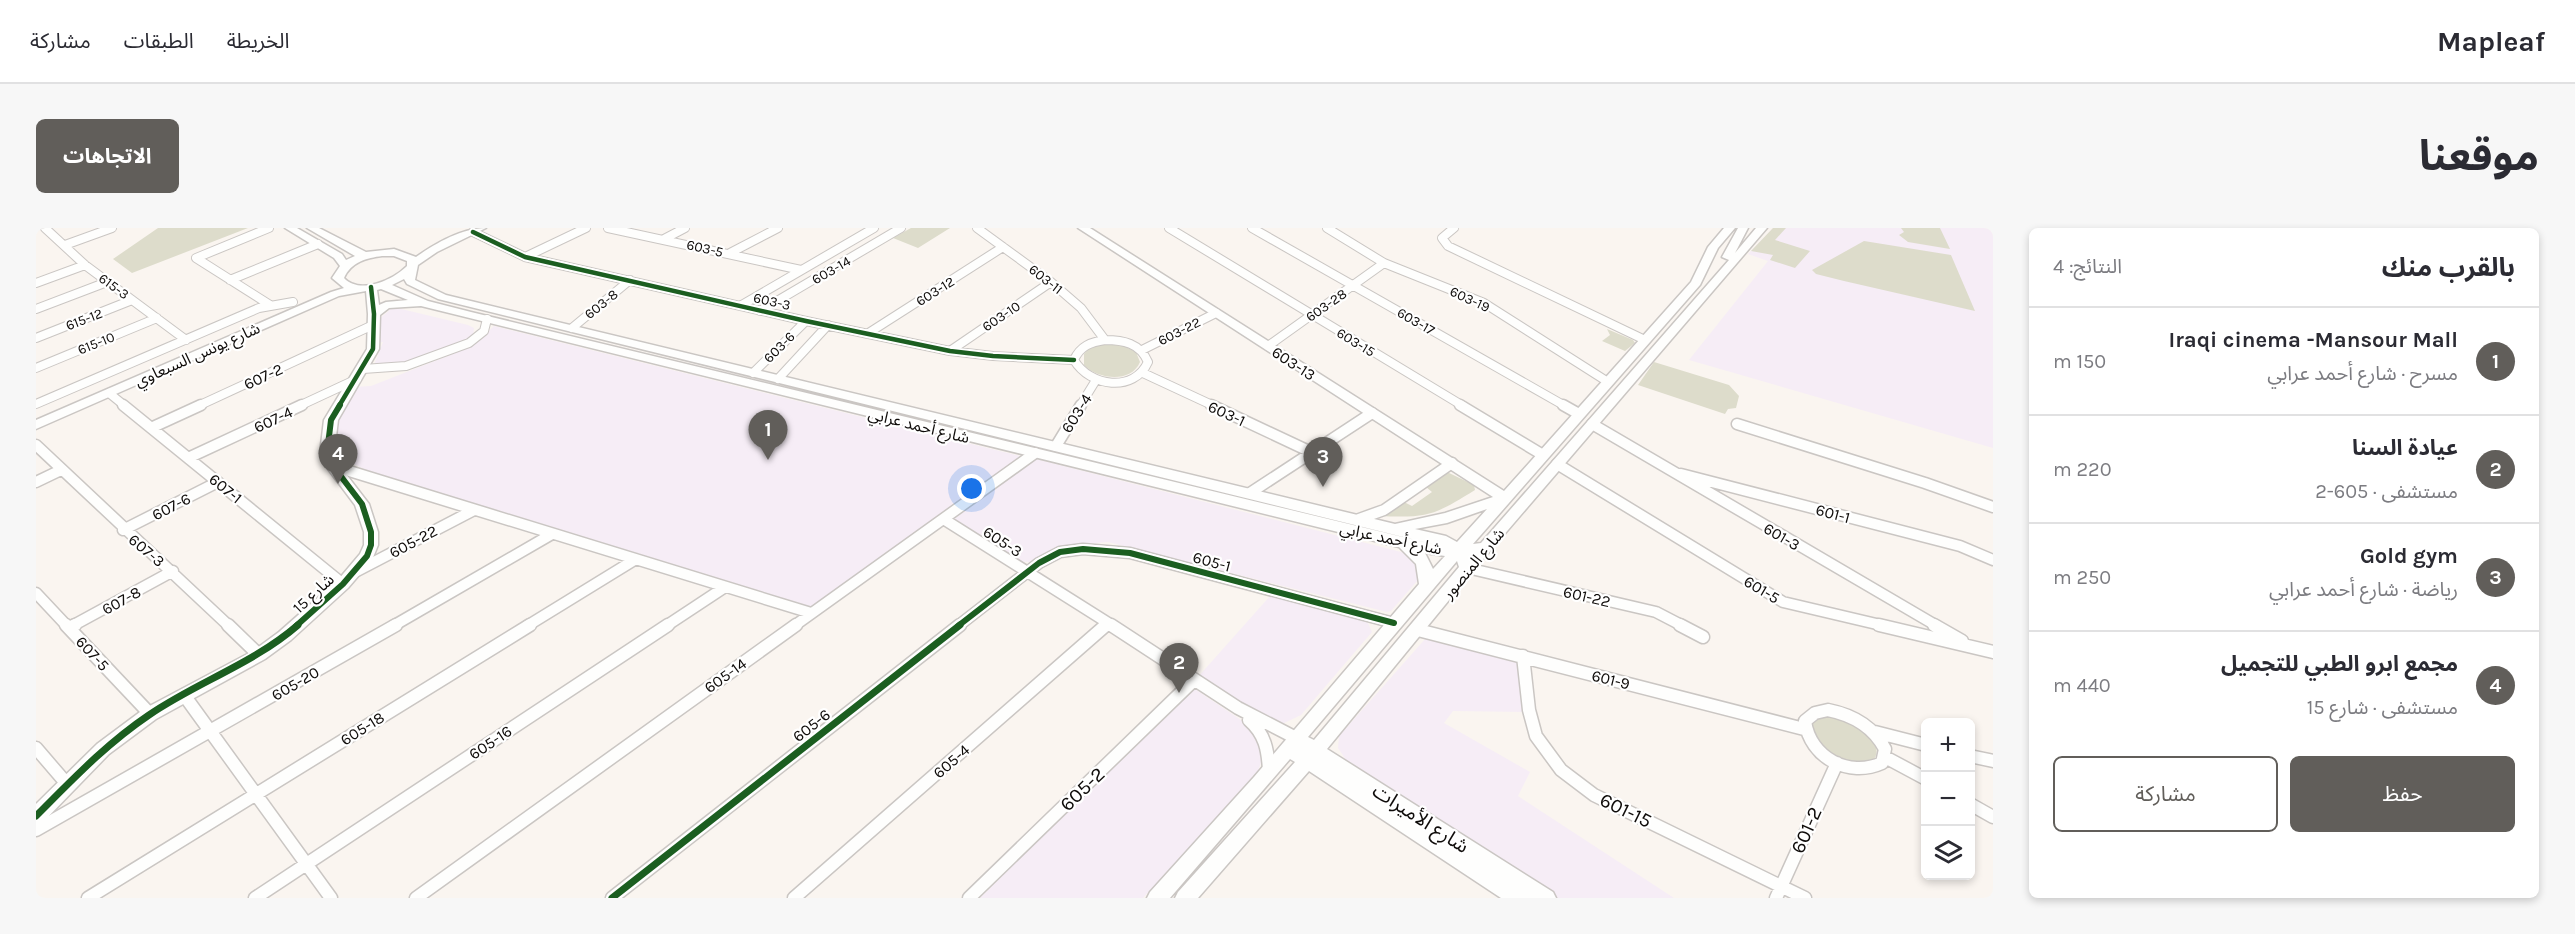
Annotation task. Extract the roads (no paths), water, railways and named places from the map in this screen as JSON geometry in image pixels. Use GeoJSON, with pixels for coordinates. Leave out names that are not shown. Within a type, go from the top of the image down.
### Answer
{"type":"FeatureCollection","features":[{"type":"Feature","properties":{"kind":"main road"},"geometry":{"type":"LineString","coordinates":[[290,228],[338,256],[342,270]]}},
{"type":"Feature","properties":{"kind":"main road"},"geometry":{"type":"LineString","coordinates":[[312,228],[352,251],[367,256],[395,253],[472,229]]}},
{"type":"Feature","properties":{"kind":"main road","name":"603-13"},"geometry":{"type":"LineString","coordinates":[[1083,228],[1505,498]]}},
{"type":"Feature","properties":{"kind":"main road"},"geometry":{"type":"LineString","coordinates":[[1718,277],[1743,228]]}},
{"type":"Feature","properties":{"kind":"main road","name":"شارع المنصور"},"geometry":{"type":"LineString","coordinates":[[1185,898],[1311,756],[1418,630],[1467,568],[1762,228]]}},
{"type":"Feature","properties":{"kind":"main road","name":"شارع يونس السبعاوي"},"geometry":{"type":"LineString","coordinates":[[36,425],[335,294],[371,287],[402,277],[413,265],[433,250],[472,229]]}},
{"type":"Feature","properties":{"kind":"main road","name":"شارع المنصور"},"geometry":{"type":"LineString","coordinates":[[1157,898],[1269,771],[1394,623],[1696,283],[1707,257],[1724,231]]}},
{"type":"Feature","properties":{"kind":"main road"},"geometry":{"type":"LineString","coordinates":[[395,253],[408,256],[413,265]]}},
{"type":"Feature","properties":{"kind":"main road","name":"شارع يونس السبعاوي"},"geometry":{"type":"LineString","coordinates":[[36,414],[293,302],[320,289],[342,270],[367,256]]}},
{"type":"Feature","properties":{"kind":"main road","name":"شارع أحمد عرابي"},"geometry":{"type":"LineString","coordinates":[[413,265],[409,279],[411,282],[425,291],[442,297],[1359,519],[1436,551],[1486,547]]}},
{"type":"Feature","properties":{"kind":"main road","name":"شارع أحمد عرابي"},"geometry":{"type":"LineString","coordinates":[[342,270],[338,278],[342,284],[371,287],[487,319],[1035,453],[1388,533]]}},
{"type":"Feature","properties":{"kind":"main road","name":"شارع 15"},"geometry":{"type":"LineString","coordinates":[[36,816],[103,748],[150,714],[259,655],[306,618],[347,579],[367,556],[371,545],[371,532],[362,504],[333,466],[327,453],[331,420],[373,350],[374,320],[371,287]]}},
{"type":"Feature","properties":{"kind":"main road"},"geometry":{"type":"LineString","coordinates":[[374,320],[386,305],[424,303]]}},
{"type":"Feature","properties":{"kind":"main road"},"geometry":{"type":"LineString","coordinates":[[1388,533],[1447,518],[1505,498]]}},
{"type":"Feature","properties":{"kind":"main road"},"geometry":{"type":"LineString","coordinates":[[1388,533],[1419,555],[1427,570],[1427,586]]}},
{"type":"Feature","properties":{"kind":"main road","name":"شارع أحمد عرابي"},"geometry":{"type":"LineString","coordinates":[[1458,551],[1466,562],[1467,568]]}},
{"type":"Feature","properties":{"kind":"main road","name":"شارع الأميرات"},"geometry":{"type":"LineString","coordinates":[[1292,743],[1518,898]]}},
{"type":"Feature","properties":{"kind":"main road","name":"شارع الأميرات"},"geometry":{"type":"LineString","coordinates":[[1311,756],[1546,898]]}},
{"type":"Feature","properties":{"kind":"street","name":"615-3"},"geometry":{"type":"LineString","coordinates":[[45,228],[106,282],[186,340]]}},
{"type":"Feature","properties":{"kind":"street"},"geometry":{"type":"LineString","coordinates":[[65,245],[112,228]]}},
{"type":"Feature","properties":{"kind":"street"},"geometry":{"type":"LineString","coordinates":[[269,228],[196,258],[270,305]]}},
{"type":"Feature","properties":{"kind":"street"},"geometry":{"type":"LineString","coordinates":[[525,257],[586,228]]}},
{"type":"Feature","properties":{"kind":"street","name":"603-5"},"geometry":{"type":"LineString","coordinates":[[608,228],[664,238],[801,270]]}},
{"type":"Feature","properties":{"kind":"street"},"geometry":{"type":"LineString","coordinates":[[664,238],[685,228]]}},
{"type":"Feature","properties":{"kind":"street"},"geometry":{"type":"LineString","coordinates":[[730,253],[778,228]]}},
{"type":"Feature","properties":{"kind":"street","name":"603-14"},"geometry":{"type":"LineString","coordinates":[[740,306],[874,228]]}},
{"type":"Feature","properties":{"kind":"street","name":"603-14"},"geometry":{"type":"LineString","coordinates":[[760,311],[902,228]]}},
{"type":"Feature","properties":{"kind":"street","name":"603-11"},"geometry":{"type":"LineString","coordinates":[[977,228],[1051,282],[1081,308],[1105,340]]}},
{"type":"Feature","properties":{"kind":"street","name":"603-15"},"geometry":{"type":"LineString","coordinates":[[1168,228],[1543,455]]}},
{"type":"Feature","properties":{"kind":"street","name":"603-17"},"geometry":{"type":"LineString","coordinates":[[1252,228],[1579,414]]}},
{"type":"Feature","properties":{"kind":"street","name":"603-19"},"geometry":{"type":"LineString","coordinates":[[1327,228],[1384,263],[1484,303],[1608,382]]}},
{"type":"Feature","properties":{"kind":"street"},"geometry":{"type":"LineString","coordinates":[[1454,228],[1442,238],[1448,246],[1645,340]]}},
{"type":"Feature","properties":{"kind":"street","name":"603-3"},"geometry":{"type":"LineString","coordinates":[[472,229],[525,257],[760,311],[951,351],[993,356],[1074,360]]}},
{"type":"Feature","properties":{"kind":"street"},"geometry":{"type":"LineString","coordinates":[[230,280],[318,244]]}},
{"type":"Feature","properties":{"kind":"street","name":"603-12"},"geometry":{"type":"LineString","coordinates":[[867,334],[1003,247]]}},
{"type":"Feature","properties":{"kind":"street","name":"603-28"},"geometry":{"type":"LineString","coordinates":[[1268,346],[1384,263]]}},
{"type":"Feature","properties":{"kind":"street"},"geometry":{"type":"LineString","coordinates":[[36,283],[85,265]]}},
{"type":"Feature","properties":{"kind":"street","name":"603-8"},"geometry":{"type":"LineString","coordinates":[[572,328],[630,280]]}},
{"type":"Feature","properties":{"kind":"street"},"geometry":{"type":"LineString","coordinates":[[36,309],[106,282]]}},
{"type":"Feature","properties":{"kind":"street","name":"603-10"},"geometry":{"type":"LineString","coordinates":[[951,351],[1051,282]]}},
{"type":"Feature","properties":{"kind":"street","name":"615-12"},"geometry":{"type":"LineString","coordinates":[[36,338],[132,300]]}},
{"type":"Feature","properties":{"kind":"street"},"geometry":{"type":"LineString","coordinates":[[36,404],[270,305],[293,302]]}},
{"type":"Feature","properties":{"kind":"street","name":"603-22"},"geometry":{"type":"LineString","coordinates":[[1142,350],[1216,313]]}},
{"type":"Feature","properties":{"kind":"street","name":"615-10"},"geometry":{"type":"LineString","coordinates":[[36,368],[157,318]]}},
{"type":"Feature","properties":{"kind":"street"},"geometry":{"type":"LineString","coordinates":[[360,374],[406,366],[470,343],[484,331],[487,319]]}},
{"type":"Feature","properties":{"kind":"street","name":"607-2"},"geometry":{"type":"LineString","coordinates":[[153,427],[374,320]]}},
{"type":"Feature","properties":{"kind":"street","name":"603-6"},"geometry":{"type":"LineString","coordinates":[[753,373],[806,321]]}},
{"type":"Feature","properties":{"kind":"street","name":"603-6"},"geometry":{"type":"LineString","coordinates":[[778,379],[828,325]]}},
{"type":"Feature","properties":{"kind":"street"},"geometry":{"type":"LineString","coordinates":[[1105,340],[1126,342],[1142,350],[1148,362],[1143,374],[1122,382],[1096,380],[1081,372],[1074,360],[1080,349],[1086,345],[1105,340]]}},
{"type":"Feature","properties":{"kind":"street","name":"607-4"},"geometry":{"type":"LineString","coordinates":[[188,458],[360,374]]}},
{"type":"Feature","properties":{"kind":"street","name":"603-1"},"geometry":{"type":"LineString","coordinates":[[1143,374],[1311,452]]}},
{"type":"Feature","properties":{"kind":"street","name":"603-4"},"geometry":{"type":"LineString","coordinates":[[1056,446],[1096,380]]}},
{"type":"Feature","properties":{"kind":"street","name":"607-1"},"geometry":{"type":"LineString","coordinates":[[109,393],[218,482],[347,579]]}},
{"type":"Feature","properties":{"kind":"street"},"geometry":{"type":"LineString","coordinates":[[1250,493],[1372,412]]}},
{"type":"Feature","properties":{"kind":"street","name":"601-3"},"geometry":{"type":"LineString","coordinates":[[1592,424],[1973,647]]}},
{"type":"Feature","properties":{"kind":"street"},"geometry":{"type":"LineString","coordinates":[[1737,424],[1925,483],[1993,507]]}},
{"type":"Feature","properties":{"kind":"street","name":"607-3"},"geometry":{"type":"LineString","coordinates":[[36,445],[123,530],[172,571],[259,655]]}},
{"type":"Feature","properties":{"kind":"street","name":"605-14"},"geometry":{"type":"LineString","coordinates":[[416,898],[811,613],[945,520],[1035,453]]}},
{"type":"Feature","properties":{"kind":"street"},"geometry":{"type":"LineString","coordinates":[[1359,519],[1384,510],[1452,464]]}},
{"type":"Feature","properties":{"kind":"street","name":"601-5"},"geometry":{"type":"LineString","coordinates":[[1557,464],[1783,602],[1993,652]]}},
{"type":"Feature","properties":{"kind":"street"},"geometry":{"type":"LineString","coordinates":[[333,466],[811,613]]}},
{"type":"Feature","properties":{"kind":"street"},"geometry":{"type":"LineString","coordinates":[[36,482],[62,470]]}},
{"type":"Feature","properties":{"kind":"street","name":"601-1"},"geometry":{"type":"LineString","coordinates":[[1672,472],[1967,548],[1993,560]]}},
{"type":"Feature","properties":{"kind":"street","name":"607-6"},"geometry":{"type":"LineString","coordinates":[[123,530],[218,482]]}},
{"type":"Feature","properties":{"kind":"street","name":"605-22"},"geometry":{"type":"LineString","coordinates":[[347,579],[474,510]]}},
{"type":"Feature","properties":{"kind":"street","name":"605-3"},"geometry":{"type":"LineString","coordinates":[[945,520],[1107,623],[1118,633],[1251,721],[1261,731],[1268,747],[1269,771]]}},
{"type":"Feature","properties":{"kind":"street","name":"605-20"},"geometry":{"type":"LineString","coordinates":[[36,830],[211,732],[552,534]]}},
{"type":"Feature","properties":{"kind":"street","name":"605-1"},"geometry":{"type":"LineString","coordinates":[[1026,573],[1046,557],[1062,551],[1098,548],[1130,553],[1394,623]]}},
{"type":"Feature","properties":{"kind":"street","name":"605-18"},"geometry":{"type":"LineString","coordinates":[[88,898],[636,559]]}},
{"type":"Feature","properties":{"kind":"street","name":"601-22"},"geometry":{"type":"LineString","coordinates":[[1467,568],[1656,612],[1702,637]]}},
{"type":"Feature","properties":{"kind":"street","name":"607-8"},"geometry":{"type":"LineString","coordinates":[[69,628],[172,571]]}},
{"type":"Feature","properties":{"kind":"street","name":"605-6"},"geometry":{"type":"LineString","coordinates":[[612,898],[1026,573]]}},
{"type":"Feature","properties":{"kind":"street","name":"605-16"},"geometry":{"type":"LineString","coordinates":[[255,898],[725,587]]}},
{"type":"Feature","properties":{"kind":"street","name":"607-5"},"geometry":{"type":"LineString","coordinates":[[36,593],[150,714]]}},
{"type":"Feature","properties":{"kind":"street","name":"605-4"},"geometry":{"type":"LineString","coordinates":[[794,898],[1107,623]]}},
{"type":"Feature","properties":{"kind":"street","name":"601-9"},"geometry":{"type":"LineString","coordinates":[[1418,630],[1804,729]]}},
{"type":"Feature","properties":{"kind":"street","name":"601-15"},"geometry":{"type":"LineString","coordinates":[[1523,656],[1529,710],[1536,736],[1562,770],[1594,795],[1778,892],[1805,898]]}},
{"type":"Feature","properties":{"kind":"street","name":"605-3"},"geometry":{"type":"LineString","coordinates":[[1192,681],[1292,743]]}},
{"type":"Feature","properties":{"kind":"street","name":"605-2"},"geometry":{"type":"LineString","coordinates":[[969,898],[1192,681]]}},
{"type":"Feature","properties":{"kind":"street"},"geometry":{"type":"LineString","coordinates":[[184,695],[331,898]]}},
{"type":"Feature","properties":{"kind":"street"},"geometry":{"type":"LineString","coordinates":[[1875,732],[1885,750],[1885,757],[1882,763],[1869,769],[1859,769],[1837,763],[1815,747],[1804,729],[1809,715],[1828,710],[1852,717],[1875,732],[1921,744]]}},
{"type":"Feature","properties":{"kind":"street"},"geometry":{"type":"LineString","coordinates":[[36,748],[66,784]]}},
{"type":"Feature","properties":{"kind":"street"},"geometry":{"type":"LineString","coordinates":[[1885,757],[1921,776]]}},
{"type":"Feature","properties":{"kind":"street"},"geometry":{"type":"LineString","coordinates":[[1975,757],[1993,762]]}},
{"type":"Feature","properties":{"kind":"street","name":"601-2"},"geometry":{"type":"LineString","coordinates":[[1778,892],[1837,763]]}},
{"type":"Feature","properties":{"kind":"street"},"geometry":{"type":"LineString","coordinates":[[1975,806],[1993,817]]}},
{"type":"Feature","properties":{"kind":"place","name":"Iraqi cinema -Mansour Mall"},"geometry":{"type":"Point","coordinates":[768,460]}},
{"type":"Feature","properties":{"kind":"place","name":"مجمع ابرو الطبي للتجميل"},"geometry":{"type":"Point","coordinates":[338,484]}},
{"type":"Feature","properties":{"kind":"place","name":"Gold gym"},"geometry":{"type":"Point","coordinates":[1323,487]}},
{"type":"Feature","properties":{"kind":"place","name":"عيادة السنا"},"geometry":{"type":"Point","coordinates":[1179,693]}}]}
